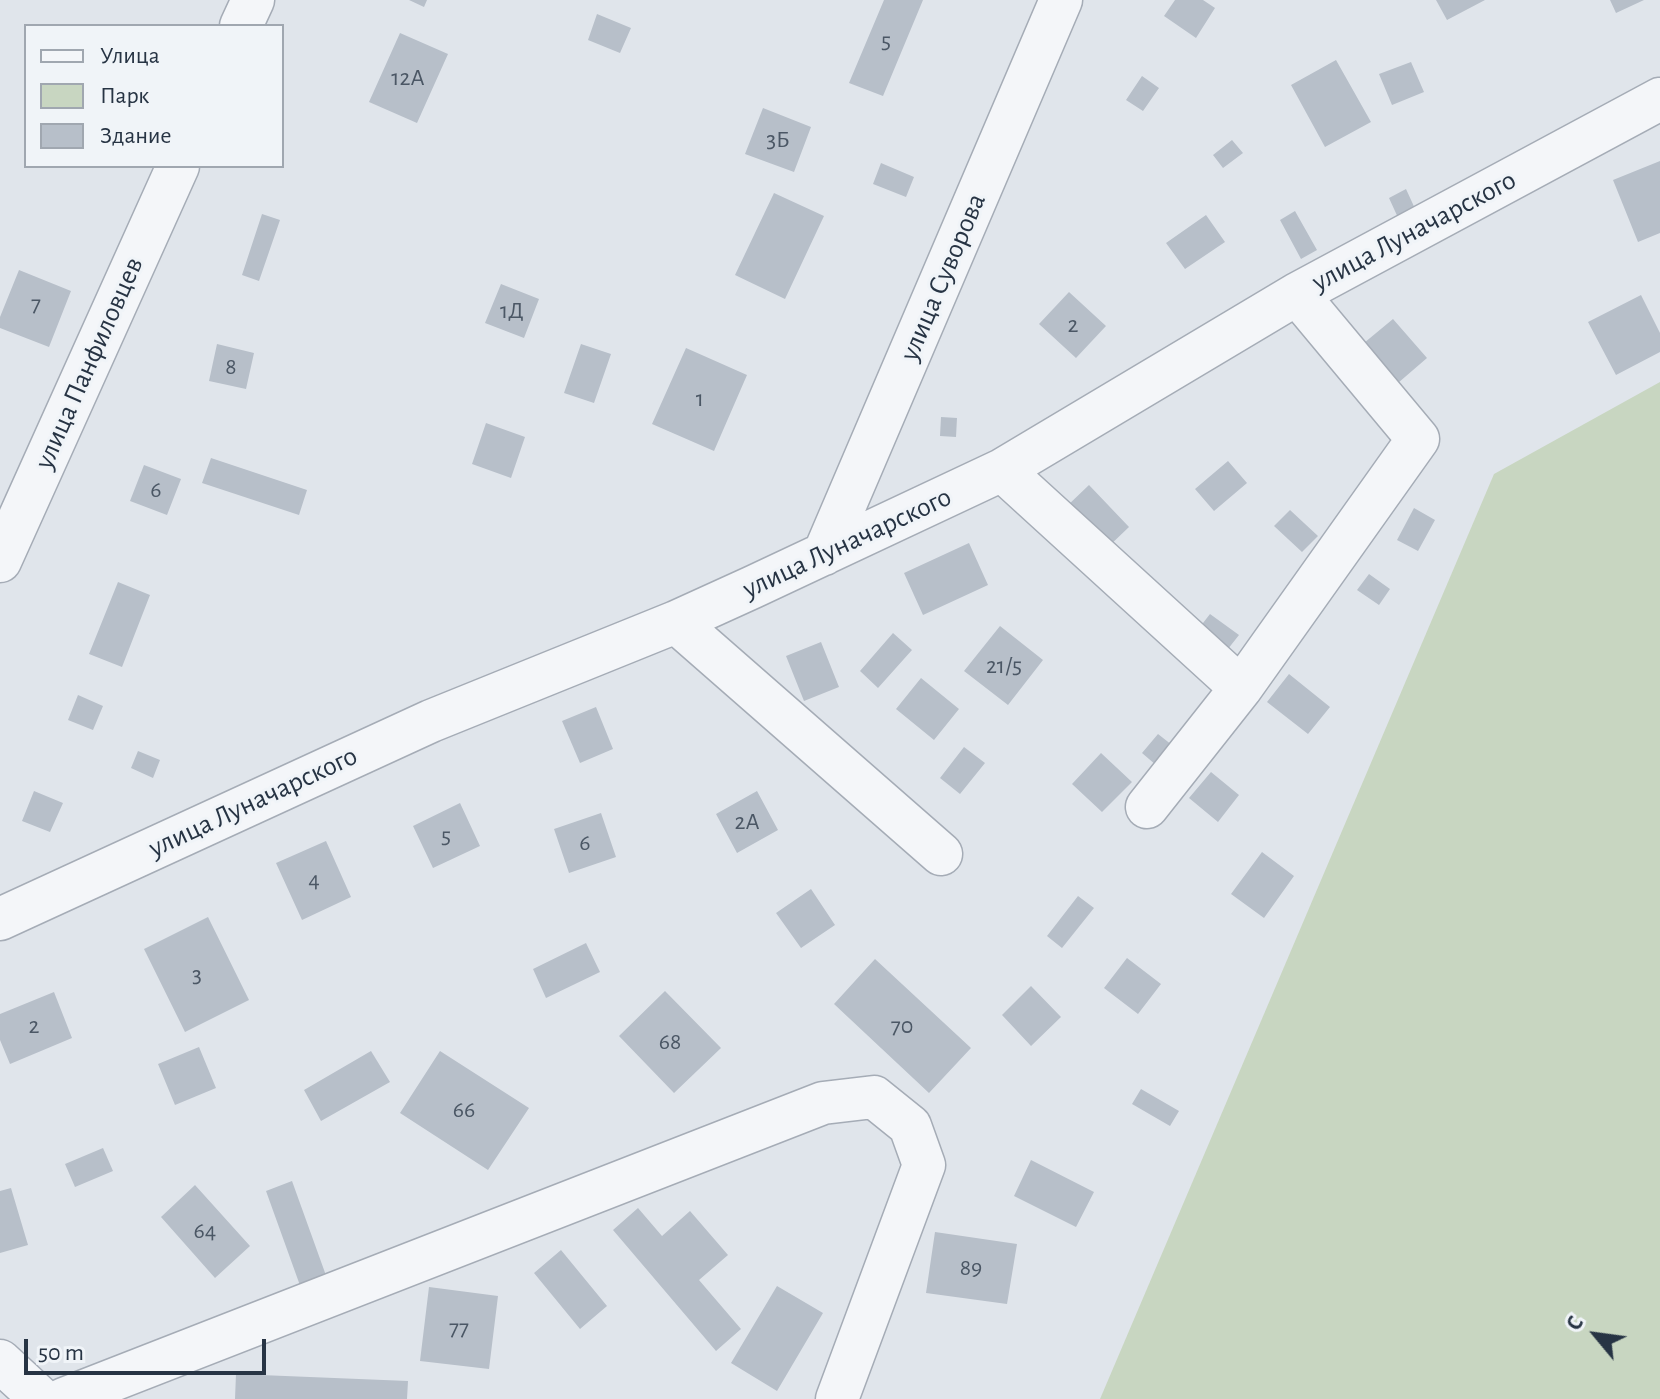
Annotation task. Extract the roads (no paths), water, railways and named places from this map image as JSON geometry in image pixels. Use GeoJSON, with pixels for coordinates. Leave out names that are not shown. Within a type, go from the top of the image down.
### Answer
{"type":"FeatureCollection","features":[{"type":"Feature","properties":{"kind":"street"},"geometry":{"type":"LineString","coordinates":[[242,24],[253,0]]}},
{"type":"Feature","properties":{"kind":"street","name":"улица Суворова"},"geometry":{"type":"LineString","coordinates":[[824,554],[1061,0]]}},
{"type":"Feature","properties":{"kind":"street","name":"улица Луначарского"},"geometry":{"type":"LineString","coordinates":[[0,919],[431,721],[676,622],[1002,470],[1297,294],[1660,99]]}},
{"type":"Feature","properties":{"kind":"street","name":"улица Панфиловцев"},"geometry":{"type":"LineString","coordinates":[[0,561],[177,168]]}},
{"type":"Feature","properties":{"kind":"street"},"geometry":{"type":"LineString","coordinates":[[1147,807],[1241,688],[1418,439],[1297,294]]}},
{"type":"Feature","properties":{"kind":"street"},"geometry":{"type":"LineString","coordinates":[[1002,470],[1241,688]]}},
{"type":"Feature","properties":{"kind":"street"},"geometry":{"type":"LineString","coordinates":[[676,622],[941,854]]}},
{"type":"Feature","properties":{"kind":"street"},"geometry":{"type":"LineString","coordinates":[[64,1399],[823,1103],[874,1097],[910,1126],[924,1165],[837,1399]]}},
{"type":"Feature","properties":{"kind":"street"},"geometry":{"type":"LineString","coordinates":[[0,1361],[41,1399]]}}]}
